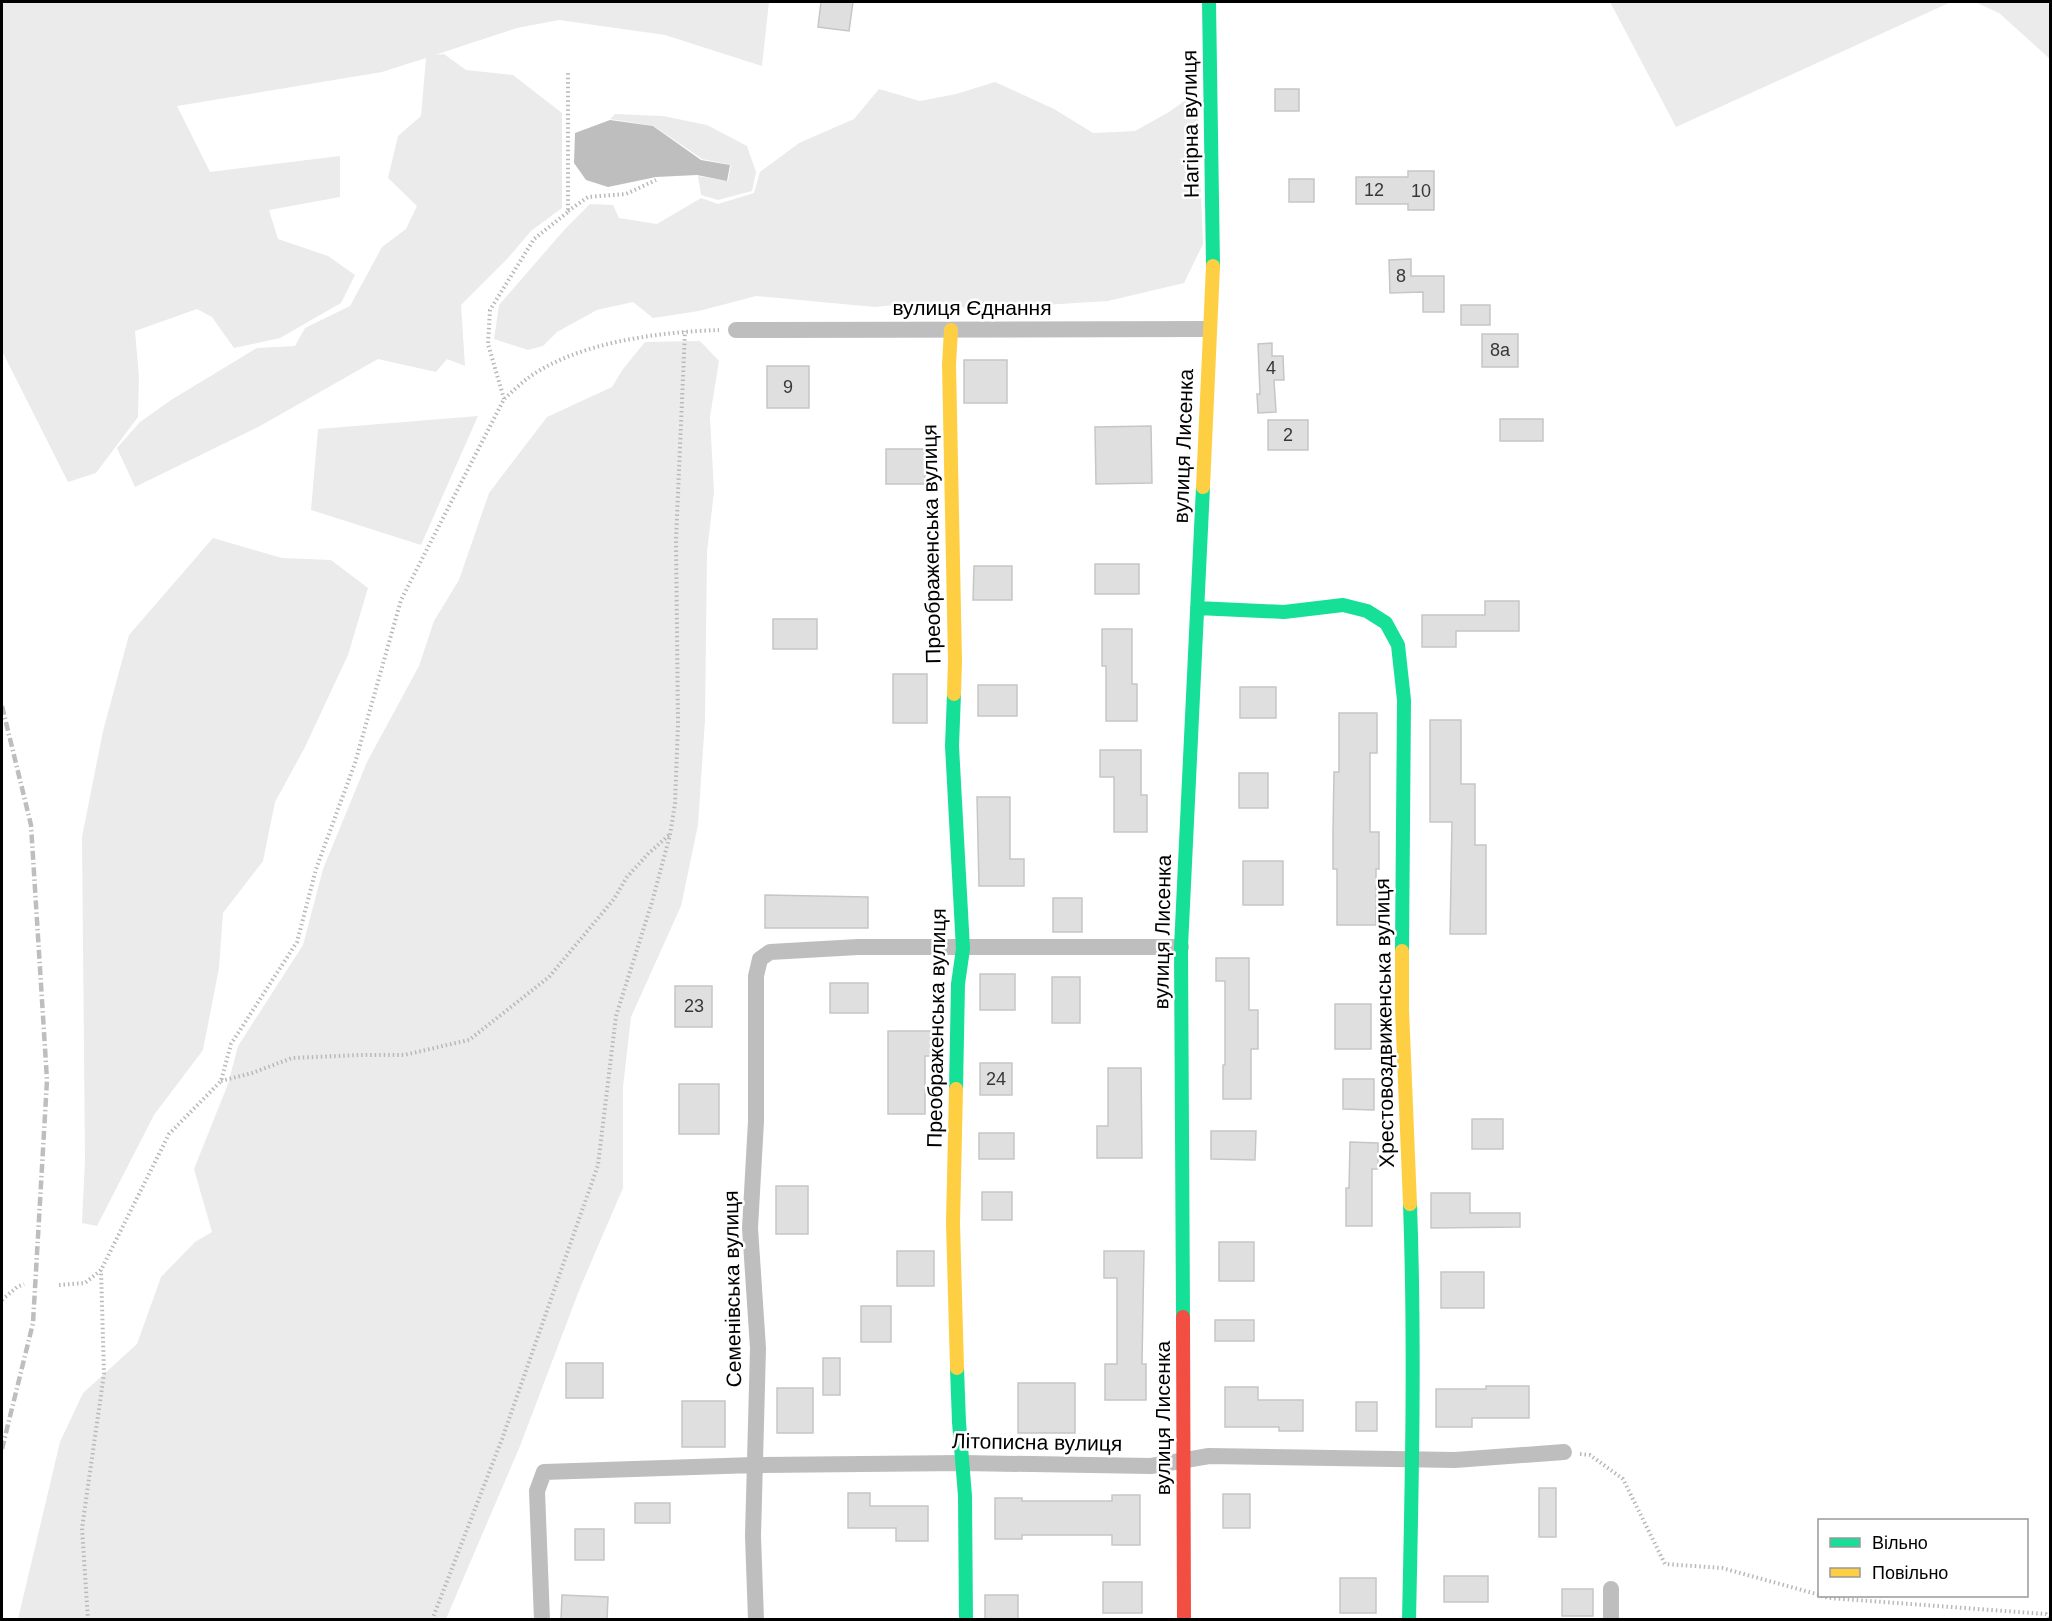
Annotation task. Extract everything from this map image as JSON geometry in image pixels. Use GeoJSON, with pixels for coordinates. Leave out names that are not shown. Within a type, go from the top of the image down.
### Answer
{"type":"FeatureCollection","features":[{"type":"Feature","properties":{"kind":"street","name":"Нагірна вулиця"},"geometry":{"type":"LineString","coordinates":[[1209,2],[1214,245]]}},
{"type":"Feature","properties":{"kind":"street","name":"вулиця Лисенка"},"geometry":{"type":"LineString","coordinates":[[1184,1620],[1181,947],[1214,245]]}},
{"type":"Feature","properties":{"kind":"street","name":"вулиця Єднання"},"geometry":{"type":"LineString","coordinates":[[735,330],[1209,329]]}},
{"type":"Feature","properties":{"kind":"street","name":"Преображенська вулиця"},"geometry":{"type":"LineString","coordinates":[[951,330],[949,363],[955,662],[952,746],[963,949],[958,984],[953,1223],[959,1422],[966,1496],[966,1620]]}},
{"type":"Feature","properties":{"kind":"street","name":"Хрестовоздвиженська вулиця"},"geometry":{"type":"LineString","coordinates":[[1197,608],[1284,612],[1343,605],[1367,611],[1386,623],[1398,645],[1404,700],[1402,1009],[1412,1268],[1409,1620]]}},
{"type":"Feature","properties":{"kind":"street"},"geometry":{"type":"LineString","coordinates":[[963,949],[1181,947]]}},
{"type":"Feature","properties":{"kind":"street","name":"Семенівська вулиця"},"geometry":{"type":"LineString","coordinates":[[756,1620],[753,1536],[758,1348],[750,1228],[755,1140],[756,976],[760,959],[770,952],[847,948],[963,949]]}},
{"type":"Feature","properties":{"kind":"street","name":"Літописна вулиця"},"geometry":{"type":"LineString","coordinates":[[542,1620],[537,1491],[544,1472],[754,1465],[963,1463],[1151,1466],[1209,1456],[1455,1460],[1564,1452]]}},
{"type":"Feature","properties":{"kind":"street"},"geometry":{"type":"LineString","coordinates":[[1611,1589],[1611,1620]]}},
{"type":"Feature","properties":{"kind":"path"},"geometry":{"type":"LineString","coordinates":[[568,73],[568,212]]}},
{"type":"Feature","properties":{"kind":"path"},"geometry":{"type":"LineString","coordinates":[[504,399],[488,344],[490,310],[534,239],[588,197],[626,194],[656,180]]}},
{"type":"Feature","properties":{"kind":"path"},"geometry":{"type":"LineString","coordinates":[[221,1081],[231,1044],[297,942],[316,869],[355,763],[401,600],[504,399],[529,377],[570,356],[634,338],[685,331],[735,330]]}},
{"type":"Feature","properties":{"kind":"path"},"geometry":{"type":"LineString","coordinates":[[432,1620],[502,1439],[598,1164],[616,1016],[652,902],[670,835],[675,803],[676,540],[685,331]]}},
{"type":"Feature","properties":{"kind":"path"},"geometry":{"type":"LineString","coordinates":[[59,1285],[85,1283],[101,1270],[169,1134],[221,1081],[292,1058],[404,1055],[469,1040],[549,977],[614,899],[627,877],[670,835]]}},
{"type":"Feature","properties":{"kind":"path"},"geometry":{"type":"LineString","coordinates":[[88,1620],[82,1528],[104,1374],[101,1270]]}},
{"type":"Feature","properties":{"kind":"path"},"geometry":{"type":"LineString","coordinates":[[2,1300],[24,1284]]}},
{"type":"Feature","properties":{"kind":"path"},"geometry":{"type":"LineString","coordinates":[[1564,1452],[1590,1455],[1623,1479],[1665,1564],[1722,1568],[1818,1594]]}},
{"type":"Feature","properties":{"kind":"path"},"geometry":{"type":"LineString","coordinates":[[1826,1597],[2046,1614],[2050,1619]]}},
{"type":"Feature","properties":{"kind":"shaded area"},"geometry":{"type":"Polygon","coordinates":[[[2,2],[769,2],[762,66],[665,35],[559,20],[517,28],[435,55],[444,54],[466,70],[513,75],[562,113],[562,208],[531,231],[508,258],[461,305],[465,366],[447,359],[436,372],[378,359],[260,426],[135,487],[117,448],[140,422],[171,400],[257,348],[295,346],[305,328],[350,306],[382,247],[406,229],[417,206],[388,178],[398,136],[421,116],[426,58],[382,72],[177,106],[210,172],[340,156],[340,197],[269,210],[278,239],[328,256],[355,275],[341,303],[280,338],[234,348],[212,317],[197,309],[135,331],[139,377],[138,417],[96,473],[68,482],[2,351],[2,2]]]}},
{"type":"Feature","properties":{"kind":"shaded area"},"geometry":{"type":"Polygon","coordinates":[[[1610,2],[1951,2],[1676,127],[1610,2]]]}},
{"type":"Feature","properties":{"kind":"shaded area"},"geometry":{"type":"Polygon","coordinates":[[[1975,2],[2050,2],[2050,59],[1999,13],[1975,2]]]}},
{"type":"Feature","properties":{"kind":"shaded area"},"geometry":{"type":"Polygon","coordinates":[[[995,82],[1054,109],[1093,133],[1135,131],[1169,112],[1197,92],[1203,244],[1184,283],[1108,301],[982,309],[914,303],[875,307],[756,296],[699,311],[653,318],[633,302],[597,310],[557,332],[543,346],[528,350],[494,339],[499,305],[565,229],[590,204],[613,205],[619,218],[657,224],[701,198],[718,204],[754,193],[760,172],[799,143],[854,119],[879,89],[920,101],[956,94],[995,82]]]}},
{"type":"Feature","properties":{"kind":"shaded area"},"geometry":{"type":"Polygon","coordinates":[[[615,114],[663,116],[707,125],[747,146],[756,172],[752,191],[718,200],[701,195],[698,176],[728,181],[731,165],[702,159],[654,126],[610,119],[615,114]]]}},
{"type":"Feature","properties":{"kind":"shaded area"},"geometry":{"type":"Polygon","coordinates":[[[610,120],[653,126],[701,160],[730,165],[727,181],[697,175],[656,177],[608,187],[586,180],[574,163],[575,133],[610,120]]]}},
{"type":"Feature","properties":{"kind":"shaded area"},"geometry":{"type":"Polygon","coordinates":[[[700,341],[719,361],[710,417],[714,492],[707,552],[705,720],[698,825],[681,906],[631,1017],[623,1087],[623,1188],[580,1288],[520,1446],[446,1619],[18,1619],[60,1442],[83,1393],[137,1344],[161,1277],[195,1242],[212,1232],[194,1169],[228,1084],[238,1046],[303,945],[323,869],[367,762],[419,666],[434,621],[459,580],[489,493],[547,417],[612,387],[645,342],[700,341]]]}},
{"type":"Feature","properties":{"kind":"shaded area"},"geometry":{"type":"Polygon","coordinates":[[[478,416],[421,545],[311,510],[318,429],[478,416]]]}},
{"type":"Feature","properties":{"kind":"shaded area"},"geometry":{"type":"Polygon","coordinates":[[[213,538],[282,558],[331,560],[368,588],[348,655],[304,749],[275,802],[263,861],[223,913],[219,968],[203,1050],[154,1115],[97,1226],[82,1223],[85,1160],[82,837],[103,731],[129,635],[213,538]]]}},
{"type":"Feature","properties":{"kind":"building"},"geometry":{"type":"Polygon","coordinates":[[[821,2],[853,2],[849,31],[818,27],[821,2]]]}},
{"type":"Feature","properties":{"kind":"building"},"geometry":{"type":"Polygon","coordinates":[[[1275,89],[1299,89],[1299,111],[1275,111],[1275,89]]]}},
{"type":"Feature","properties":{"kind":"building"},"geometry":{"type":"Polygon","coordinates":[[[1408,171],[1434,171],[1434,210],[1408,210],[1408,204],[1356,204],[1356,177],[1408,177],[1408,171]]]}},
{"type":"Feature","properties":{"kind":"building"},"geometry":{"type":"Polygon","coordinates":[[[1289,179],[1314,179],[1314,202],[1289,202],[1289,179]]]}},
{"type":"Feature","properties":{"kind":"building"},"geometry":{"type":"Polygon","coordinates":[[[1411,259],[1411,276],[1444,276],[1444,312],[1423,312],[1423,292],[1390,293],[1389,260],[1411,259]]]}},
{"type":"Feature","properties":{"kind":"building"},"geometry":{"type":"Polygon","coordinates":[[[1461,305],[1490,305],[1490,325],[1461,325],[1461,305]]]}},
{"type":"Feature","properties":{"kind":"building"},"geometry":{"type":"Polygon","coordinates":[[[1482,334],[1518,334],[1518,367],[1482,367],[1482,334]]]}},
{"type":"Feature","properties":{"kind":"building"},"geometry":{"type":"Polygon","coordinates":[[[1272,343],[1272,356],[1283,356],[1284,380],[1274,380],[1276,412],[1258,413],[1257,394],[1260,394],[1258,344],[1272,343]]]}},
{"type":"Feature","properties":{"kind":"building"},"geometry":{"type":"Polygon","coordinates":[[[964,360],[1007,360],[1007,403],[964,403],[964,360]]]}},
{"type":"Feature","properties":{"kind":"building"},"geometry":{"type":"Polygon","coordinates":[[[767,366],[809,366],[809,408],[767,408],[767,366]]]}},
{"type":"Feature","properties":{"kind":"building"},"geometry":{"type":"Polygon","coordinates":[[[1500,419],[1543,419],[1543,441],[1500,441],[1500,419]]]}},
{"type":"Feature","properties":{"kind":"building"},"geometry":{"type":"Polygon","coordinates":[[[1268,420],[1308,420],[1308,450],[1268,450],[1268,420]]]}},
{"type":"Feature","properties":{"kind":"building"},"geometry":{"type":"Polygon","coordinates":[[[1151,426],[1152,483],[1096,484],[1095,427],[1151,426]]]}},
{"type":"Feature","properties":{"kind":"building"},"geometry":{"type":"Polygon","coordinates":[[[886,449],[925,449],[925,484],[886,484],[886,449]]]}},
{"type":"Feature","properties":{"kind":"building"},"geometry":{"type":"Polygon","coordinates":[[[1095,564],[1139,564],[1139,594],[1095,594],[1095,564]]]}},
{"type":"Feature","properties":{"kind":"building"},"geometry":{"type":"Polygon","coordinates":[[[974,566],[1012,566],[1012,600],[973,600],[974,566]]]}},
{"type":"Feature","properties":{"kind":"building"},"geometry":{"type":"Polygon","coordinates":[[[1485,601],[1519,601],[1519,631],[1456,631],[1456,647],[1422,647],[1422,615],[1485,615],[1485,601]]]}},
{"type":"Feature","properties":{"kind":"building"},"geometry":{"type":"Polygon","coordinates":[[[773,619],[817,619],[817,649],[773,649],[773,619]]]}},
{"type":"Feature","properties":{"kind":"building"},"geometry":{"type":"Polygon","coordinates":[[[1102,629],[1132,629],[1132,684],[1137,684],[1137,721],[1106,721],[1106,666],[1102,666],[1102,629]]]}},
{"type":"Feature","properties":{"kind":"building"},"geometry":{"type":"Polygon","coordinates":[[[893,674],[927,674],[927,723],[893,723],[893,674]]]}},
{"type":"Feature","properties":{"kind":"building"},"geometry":{"type":"Polygon","coordinates":[[[978,685],[1017,685],[1017,716],[978,716],[978,685]]]}},
{"type":"Feature","properties":{"kind":"building"},"geometry":{"type":"Polygon","coordinates":[[[1240,687],[1276,687],[1276,718],[1240,718],[1240,687]]]}},
{"type":"Feature","properties":{"kind":"building"},"geometry":{"type":"Polygon","coordinates":[[[1339,713],[1377,713],[1377,753],[1370,753],[1370,832],[1379,832],[1379,869],[1376,869],[1376,925],[1337,925],[1337,869],[1333,869],[1333,832],[1334,772],[1339,772],[1339,713]]]}},
{"type":"Feature","properties":{"kind":"building"},"geometry":{"type":"Polygon","coordinates":[[[1430,720],[1461,720],[1461,784],[1475,784],[1475,845],[1486,845],[1486,934],[1450,934],[1452,822],[1430,822],[1430,720]]]}},
{"type":"Feature","properties":{"kind":"building"},"geometry":{"type":"Polygon","coordinates":[[[1100,750],[1141,750],[1141,795],[1147,795],[1147,832],[1114,832],[1114,777],[1100,777],[1100,750]]]}},
{"type":"Feature","properties":{"kind":"building"},"geometry":{"type":"Polygon","coordinates":[[[1239,773],[1268,773],[1268,808],[1239,808],[1239,773]]]}},
{"type":"Feature","properties":{"kind":"building"},"geometry":{"type":"Polygon","coordinates":[[[977,797],[1010,797],[1010,859],[1024,859],[1024,886],[979,886],[977,797]]]}},
{"type":"Feature","properties":{"kind":"building"},"geometry":{"type":"Polygon","coordinates":[[[1243,861],[1283,861],[1283,905],[1243,905],[1243,861]]]}},
{"type":"Feature","properties":{"kind":"building"},"geometry":{"type":"Polygon","coordinates":[[[765,895],[868,897],[868,928],[765,928],[765,895]]]}},
{"type":"Feature","properties":{"kind":"building"},"geometry":{"type":"Polygon","coordinates":[[[1053,898],[1082,898],[1082,932],[1053,932],[1053,898]]]}},
{"type":"Feature","properties":{"kind":"building"},"geometry":{"type":"Polygon","coordinates":[[[1216,958],[1249,958],[1249,1010],[1258,1010],[1258,1049],[1251,1049],[1251,1099],[1223,1099],[1225,981],[1216,981],[1216,958]]]}},
{"type":"Feature","properties":{"kind":"building"},"geometry":{"type":"Polygon","coordinates":[[[980,974],[1015,974],[1015,1010],[980,1010],[980,974]]]}},
{"type":"Feature","properties":{"kind":"building"},"geometry":{"type":"Polygon","coordinates":[[[1052,977],[1080,977],[1080,1023],[1052,1023],[1052,977]]]}},
{"type":"Feature","properties":{"kind":"building"},"geometry":{"type":"Polygon","coordinates":[[[830,983],[868,983],[868,1013],[830,1013],[830,983]]]}},
{"type":"Feature","properties":{"kind":"building"},"geometry":{"type":"Polygon","coordinates":[[[675,986],[712,986],[712,1027],[675,1027],[675,986]]]}},
{"type":"Feature","properties":{"kind":"building"},"geometry":{"type":"Polygon","coordinates":[[[1335,1004],[1371,1004],[1371,1049],[1335,1049],[1335,1004]]]}},
{"type":"Feature","properties":{"kind":"building"},"geometry":{"type":"Polygon","coordinates":[[[888,1031],[934,1031],[934,1056],[925,1056],[925,1114],[888,1114],[888,1031]]]}},
{"type":"Feature","properties":{"kind":"building"},"geometry":{"type":"Polygon","coordinates":[[[980,1063],[1012,1063],[1012,1095],[980,1095],[980,1063]]]}},
{"type":"Feature","properties":{"kind":"building"},"geometry":{"type":"Polygon","coordinates":[[[1108,1068],[1141,1068],[1142,1158],[1097,1158],[1097,1126],[1108,1126],[1108,1068]]]}},
{"type":"Feature","properties":{"kind":"building"},"geometry":{"type":"Polygon","coordinates":[[[1343,1079],[1374,1079],[1374,1110],[1343,1109],[1343,1079]]]}},
{"type":"Feature","properties":{"kind":"building"},"geometry":{"type":"Polygon","coordinates":[[[679,1084],[719,1084],[719,1134],[679,1134],[679,1084]]]}},
{"type":"Feature","properties":{"kind":"building"},"geometry":{"type":"Polygon","coordinates":[[[1472,1119],[1503,1119],[1503,1149],[1472,1149],[1472,1119]]]}},
{"type":"Feature","properties":{"kind":"building"},"geometry":{"type":"Polygon","coordinates":[[[1211,1131],[1256,1131],[1255,1160],[1211,1159],[1211,1131]]]}},
{"type":"Feature","properties":{"kind":"building"},"geometry":{"type":"Polygon","coordinates":[[[979,1133],[1014,1133],[1014,1159],[979,1159],[979,1133]]]}},
{"type":"Feature","properties":{"kind":"building"},"geometry":{"type":"Polygon","coordinates":[[[1350,1142],[1378,1143],[1378,1169],[1372,1169],[1372,1226],[1346,1226],[1346,1188],[1349,1188],[1350,1142]]]}},
{"type":"Feature","properties":{"kind":"building"},"geometry":{"type":"Polygon","coordinates":[[[776,1186],[808,1186],[808,1234],[776,1234],[776,1186]]]}},
{"type":"Feature","properties":{"kind":"building"},"geometry":{"type":"Polygon","coordinates":[[[982,1192],[1012,1192],[1012,1220],[982,1220],[982,1192]]]}},
{"type":"Feature","properties":{"kind":"building"},"geometry":{"type":"Polygon","coordinates":[[[1431,1193],[1470,1193],[1470,1213],[1520,1213],[1520,1227],[1431,1228],[1431,1193]]]}},
{"type":"Feature","properties":{"kind":"building"},"geometry":{"type":"Polygon","coordinates":[[[1219,1242],[1254,1242],[1254,1281],[1219,1281],[1219,1242]]]}},
{"type":"Feature","properties":{"kind":"building"},"geometry":{"type":"Polygon","coordinates":[[[897,1251],[934,1251],[934,1286],[897,1286],[897,1251]]]}},
{"type":"Feature","properties":{"kind":"building"},"geometry":{"type":"Polygon","coordinates":[[[1104,1251],[1144,1251],[1142,1364],[1146,1364],[1146,1400],[1105,1400],[1105,1364],[1117,1364],[1117,1278],[1104,1278],[1104,1251]]]}},
{"type":"Feature","properties":{"kind":"building"},"geometry":{"type":"Polygon","coordinates":[[[1441,1272],[1484,1272],[1484,1308],[1441,1308],[1441,1272]]]}},
{"type":"Feature","properties":{"kind":"building"},"geometry":{"type":"Polygon","coordinates":[[[861,1306],[891,1306],[891,1342],[861,1342],[861,1306]]]}},
{"type":"Feature","properties":{"kind":"building"},"geometry":{"type":"Polygon","coordinates":[[[1215,1320],[1254,1320],[1254,1341],[1215,1341],[1215,1320]]]}},
{"type":"Feature","properties":{"kind":"building"},"geometry":{"type":"Polygon","coordinates":[[[823,1358],[840,1358],[840,1395],[823,1395],[823,1358]]]}},
{"type":"Feature","properties":{"kind":"building"},"geometry":{"type":"Polygon","coordinates":[[[566,1363],[603,1363],[603,1398],[566,1398],[566,1363]]]}},
{"type":"Feature","properties":{"kind":"building"},"geometry":{"type":"Polygon","coordinates":[[[1018,1383],[1075,1383],[1075,1433],[1018,1433],[1018,1383]]]}},
{"type":"Feature","properties":{"kind":"building"},"geometry":{"type":"Polygon","coordinates":[[[1486,1386],[1529,1386],[1529,1418],[1472,1418],[1472,1427],[1436,1427],[1436,1389],[1486,1389],[1486,1386]]]}},
{"type":"Feature","properties":{"kind":"building"},"geometry":{"type":"Polygon","coordinates":[[[1225,1387],[1258,1387],[1258,1400],[1303,1400],[1303,1431],[1279,1431],[1279,1427],[1225,1427],[1225,1387]]]}},
{"type":"Feature","properties":{"kind":"building"},"geometry":{"type":"Polygon","coordinates":[[[777,1388],[813,1388],[813,1433],[777,1433],[777,1388]]]}},
{"type":"Feature","properties":{"kind":"building"},"geometry":{"type":"Polygon","coordinates":[[[682,1401],[725,1401],[725,1447],[682,1447],[682,1401]]]}},
{"type":"Feature","properties":{"kind":"building"},"geometry":{"type":"Polygon","coordinates":[[[1356,1402],[1377,1402],[1377,1431],[1356,1431],[1356,1402]]]}},
{"type":"Feature","properties":{"kind":"building"},"geometry":{"type":"Polygon","coordinates":[[[1539,1488],[1556,1488],[1556,1537],[1539,1537],[1539,1488]]]}},
{"type":"Feature","properties":{"kind":"building"},"geometry":{"type":"Polygon","coordinates":[[[848,1493],[870,1493],[870,1506],[928,1506],[928,1541],[896,1541],[896,1528],[848,1528],[848,1493]]]}},
{"type":"Feature","properties":{"kind":"building"},"geometry":{"type":"Polygon","coordinates":[[[1223,1494],[1250,1494],[1250,1528],[1223,1528],[1223,1494]]]}},
{"type":"Feature","properties":{"kind":"building"},"geometry":{"type":"Polygon","coordinates":[[[1112,1495],[1140,1495],[1140,1545],[1112,1545],[1112,1535],[1022,1535],[1022,1539],[995,1539],[995,1498],[1022,1498],[1022,1501],[1112,1501],[1112,1495]]]}},
{"type":"Feature","properties":{"kind":"building"},"geometry":{"type":"Polygon","coordinates":[[[635,1503],[670,1503],[670,1523],[635,1523],[635,1503]]]}},
{"type":"Feature","properties":{"kind":"building"},"geometry":{"type":"Polygon","coordinates":[[[575,1529],[604,1529],[604,1560],[575,1560],[575,1529]]]}},
{"type":"Feature","properties":{"kind":"building"},"geometry":{"type":"Polygon","coordinates":[[[1444,1576],[1488,1576],[1488,1602],[1444,1602],[1444,1576]]]}},
{"type":"Feature","properties":{"kind":"building"},"geometry":{"type":"Polygon","coordinates":[[[1340,1578],[1376,1578],[1376,1613],[1340,1613],[1340,1578]]]}},
{"type":"Feature","properties":{"kind":"building"},"geometry":{"type":"Polygon","coordinates":[[[1103,1582],[1142,1582],[1142,1613],[1103,1613],[1103,1582]]]}},
{"type":"Feature","properties":{"kind":"building"},"geometry":{"type":"Polygon","coordinates":[[[1562,1589],[1593,1589],[1593,1616],[1562,1616],[1562,1589]]]}},
{"type":"Feature","properties":{"kind":"building"},"geometry":{"type":"Polygon","coordinates":[[[562,1595],[608,1597],[607,1620],[561,1620],[562,1595]]]}},
{"type":"Feature","properties":{"kind":"building"},"geometry":{"type":"Polygon","coordinates":[[[985,1595],[1018,1595],[1018,1620],[985,1620],[985,1595]]]}},
{"type":"Feature","properties":{"kind":"railway"},"geometry":{"type":"LineString","coordinates":[[2,706],[31,825],[47,1080],[33,1323],[2,1449]]}},
{"type":"Feature","properties":{"kind":"traffic: fast"},"geometry":{"type":"LineString","coordinates":[[1209,2],[1213,266]]}},
{"type":"Feature","properties":{"kind":"traffic: fast"},"geometry":{"type":"LineString","coordinates":[[1183,1317],[1181,947],[1203,487]]}},
{"type":"Feature","properties":{"kind":"traffic: fast"},"geometry":{"type":"LineString","coordinates":[[1197,608],[1284,612],[1343,605],[1367,611],[1386,623],[1398,645],[1404,700],[1402,951]]}},
{"type":"Feature","properties":{"kind":"traffic: fast"},"geometry":{"type":"LineString","coordinates":[[954,694],[952,746],[963,949],[958,984],[956,1089]]}},
{"type":"Feature","properties":{"kind":"traffic: fast"},"geometry":{"type":"LineString","coordinates":[[1409,1620],[1413,1360],[1410,1204]]}},
{"type":"Feature","properties":{"kind":"traffic: fast"},"geometry":{"type":"LineString","coordinates":[[957,1368],[965,1496],[966,1620]]}},
{"type":"Feature","properties":{"kind":"traffic: slow"},"geometry":{"type":"LineString","coordinates":[[1203,487],[1213,266]]}},
{"type":"Feature","properties":{"kind":"traffic: slow"},"geometry":{"type":"LineString","coordinates":[[951,330],[949,364],[954,694]]}},
{"type":"Feature","properties":{"kind":"traffic: slow"},"geometry":{"type":"LineString","coordinates":[[1402,951],[1402,1009],[1410,1204]]}},
{"type":"Feature","properties":{"kind":"traffic: slow"},"geometry":{"type":"LineString","coordinates":[[956,1089],[953,1223],[957,1368]]}},
{"type":"Feature","properties":{"kind":"traffic: jam"},"geometry":{"type":"LineString","coordinates":[[1183,1317],[1184,1620]]}}]}
